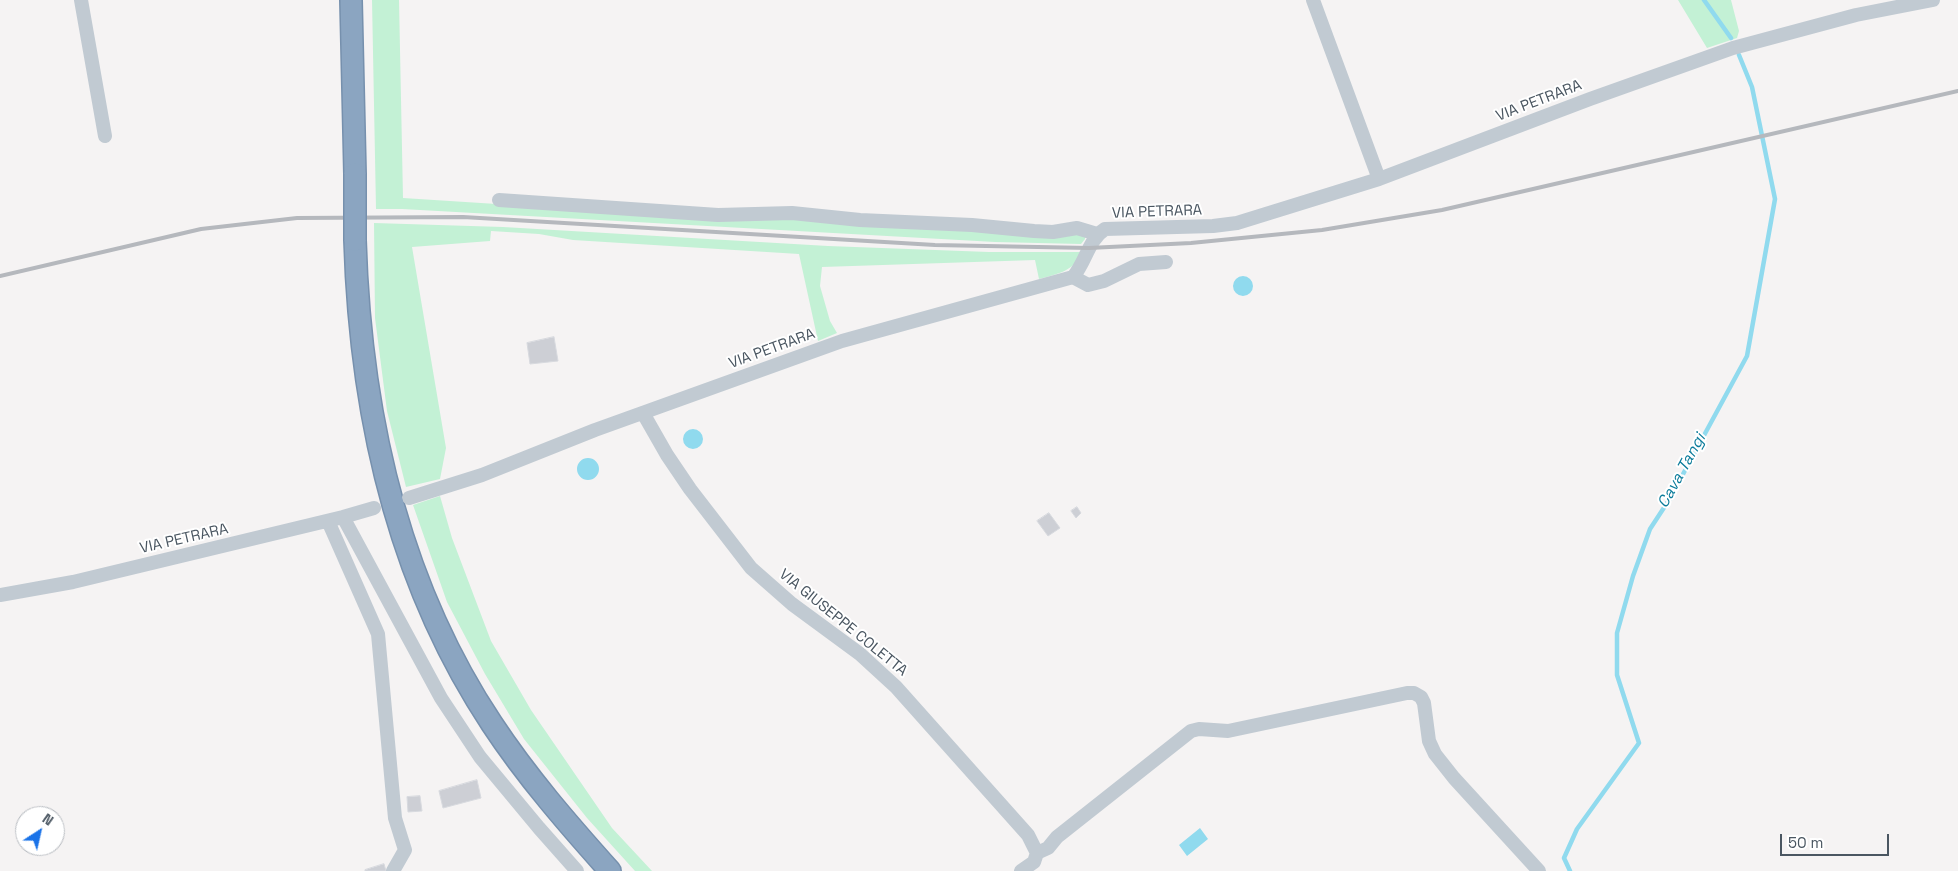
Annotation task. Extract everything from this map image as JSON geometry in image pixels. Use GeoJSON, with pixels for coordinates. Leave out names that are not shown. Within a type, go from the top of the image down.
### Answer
{"type":"FeatureCollection","features":[{"type":"Feature","properties":{"kind":"highway"},"geometry":{"type":"LineString","coordinates":[[351,0],[357,302],[370,405],[390,495],[420,584],[463,676],[491,723],[519,764],[610,871]]}},
{"type":"Feature","properties":{"kind":"highway"},"geometry":{"type":"LineString","coordinates":[[353,32],[356,0]]}},
{"type":"Feature","properties":{"kind":"street"},"geometry":{"type":"LineString","coordinates":[[82,0],[106,136]]}},
{"type":"Feature","properties":{"kind":"street"},"geometry":{"type":"LineString","coordinates":[[1313,0],[1378,179]]}},
{"type":"Feature","properties":{"kind":"street","name":"VIA PETRARA"},"geometry":{"type":"LineString","coordinates":[[409,498],[482,475],[595,430],[842,341],[1073,277],[1097,234],[1105,229],[1213,226],[1237,223],[1378,179],[1733,48],[1856,15],[1933,0]]}},
{"type":"Feature","properties":{"kind":"street"},"geometry":{"type":"LineString","coordinates":[[499,200],[718,215],[792,213],[860,220],[972,225],[1053,232],[1077,228],[1097,234]]}},
{"type":"Feature","properties":{"kind":"street"},"geometry":{"type":"LineString","coordinates":[[1073,277],[1088,285],[1104,281],[1139,264],[1166,262]]}},
{"type":"Feature","properties":{"kind":"street","name":"VIA GIUSEPPE COLETTA"},"geometry":{"type":"LineString","coordinates":[[644,413],[667,455],[690,489],[751,568],[792,604],[860,654],[896,687],[1028,835],[1037,853]]}},
{"type":"Feature","properties":{"kind":"street","name":"VIA PETRARA"},"geometry":{"type":"LineString","coordinates":[[0,595],[73,582],[328,521],[374,508]]}},
{"type":"Feature","properties":{"kind":"street"},"geometry":{"type":"LineString","coordinates":[[343,517],[441,698],[480,757],[577,871]]}},
{"type":"Feature","properties":{"kind":"street"},"geometry":{"type":"LineString","coordinates":[[328,521],[378,634],[395,818],[405,850],[393,871]]}},
{"type":"Feature","properties":{"kind":"street"},"geometry":{"type":"LineString","coordinates":[[1021,871],[1034,862],[1037,853],[1048,848],[1057,837],[1191,730],[1228,731],[1407,693],[1414,693],[1421,697],[1424,703],[1429,741],[1435,754],[1454,778],[1539,871]]}},
{"type":"Feature","properties":{"kind":"green space"},"geometry":{"type":"Polygon","coordinates":[[[372,0],[399,0],[403,198],[699,217],[793,217],[1083,234],[1085,239],[1081,244],[995,242],[376,209],[372,0]]]}},
{"type":"Feature","properties":{"kind":"green space"},"geometry":{"type":"Polygon","coordinates":[[[1678,0],[1731,0],[1739,31],[1737,38],[1707,48],[1678,0]]]}},
{"type":"Feature","properties":{"kind":"green space"},"geometry":{"type":"Polygon","coordinates":[[[374,223],[503,227],[828,246],[989,252],[1084,252],[1075,264],[1065,271],[1039,279],[1035,260],[822,267],[820,286],[830,321],[837,333],[818,341],[799,254],[573,240],[539,234],[491,231],[490,241],[412,247],[446,448],[440,479],[406,487],[387,411],[375,318],[374,223]]]}},
{"type":"Feature","properties":{"kind":"green space"},"geometry":{"type":"Polygon","coordinates":[[[440,496],[452,538],[491,641],[531,710],[612,828],[652,871],[635,871],[587,818],[524,739],[485,674],[447,602],[413,505],[440,496]]]}},
{"type":"Feature","properties":{"kind":"water"},"geometry":{"type":"Polygon","coordinates":[[[1243,276],[1250,279],[1253,286],[1250,293],[1243,296],[1236,293],[1233,286],[1236,279],[1243,276]]]}},
{"type":"Feature","properties":{"kind":"water"},"geometry":{"type":"Polygon","coordinates":[[[693,429],[700,432],[703,439],[700,446],[693,449],[686,446],[683,439],[686,432],[693,429]]]}},
{"type":"Feature","properties":{"kind":"water"},"geometry":{"type":"Polygon","coordinates":[[[588,458],[596,461],[599,469],[596,477],[588,480],[580,477],[577,469],[580,461],[588,458]]]}},
{"type":"Feature","properties":{"kind":"water"},"geometry":{"type":"Polygon","coordinates":[[[1200,828],[1208,839],[1187,856],[1179,845],[1200,828]]]}},
{"type":"Feature","properties":{"kind":"building"},"geometry":{"type":"Polygon","coordinates":[[[554,337],[558,361],[530,364],[527,343],[554,337]]]}},
{"type":"Feature","properties":{"kind":"building"},"geometry":{"type":"Polygon","coordinates":[[[1077,507],[1081,513],[1076,518],[1071,511],[1077,507]]]}},
{"type":"Feature","properties":{"kind":"building"},"geometry":{"type":"Polygon","coordinates":[[[1049,513],[1060,528],[1048,536],[1037,521],[1049,513]]]}},
{"type":"Feature","properties":{"kind":"building"},"geometry":{"type":"Polygon","coordinates":[[[477,780],[481,798],[443,808],[439,791],[477,780]]]}},
{"type":"Feature","properties":{"kind":"building"},"geometry":{"type":"Polygon","coordinates":[[[420,796],[422,811],[408,812],[407,797],[420,796]]]}},
{"type":"Feature","properties":{"kind":"building"},"geometry":{"type":"Polygon","coordinates":[[[384,864],[386,871],[365,871],[365,870],[384,864]]]}},
{"type":"Feature","properties":{"kind":"waterway","name":"Cava Tangi"},"geometry":{"type":"LineString","coordinates":[[1704,0],[1731,38]]}},
{"type":"Feature","properties":{"kind":"waterway","name":"Cava Tangi"},"geometry":{"type":"LineString","coordinates":[[1570,871],[1564,858],[1577,829],[1639,743],[1617,675],[1617,633],[1633,576],[1650,529],[1669,500],[1747,356],[1775,199],[1752,87],[1739,55]]}},
{"type":"Feature","properties":{"kind":"railway"},"geometry":{"type":"LineString","coordinates":[[0,276],[201,229],[297,218],[463,217],[935,245],[1089,248],[1191,243],[1322,230],[1442,210],[1958,91]]}}]}
